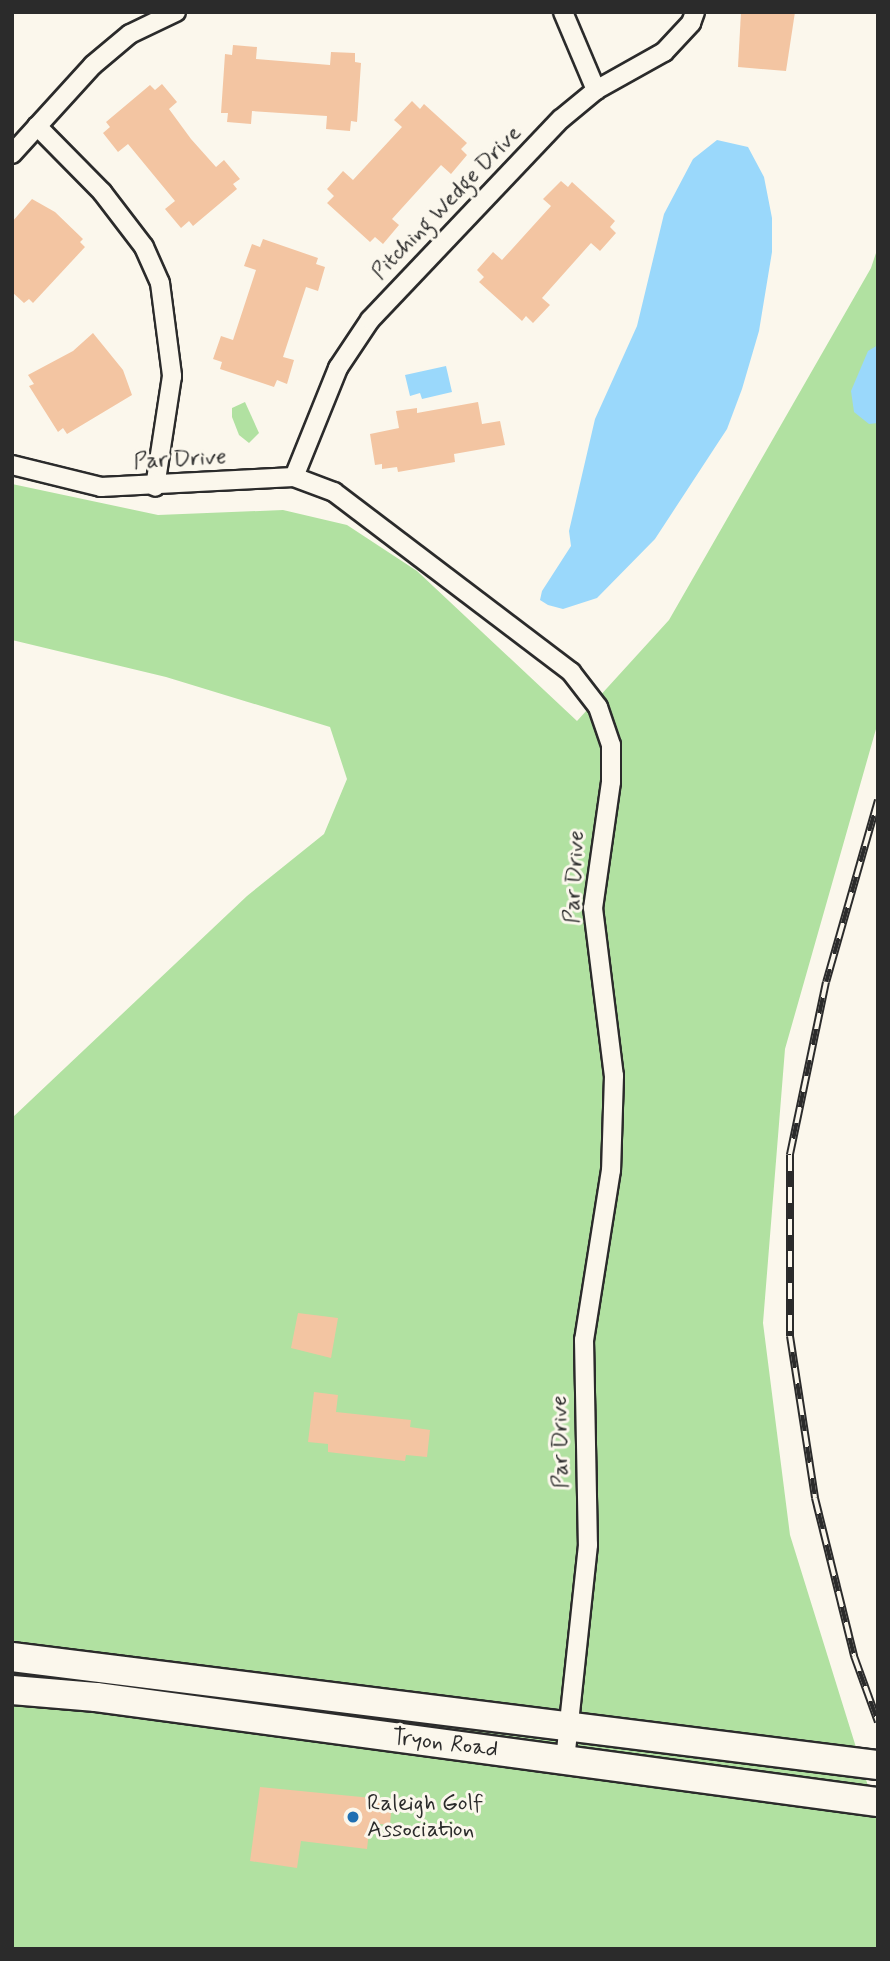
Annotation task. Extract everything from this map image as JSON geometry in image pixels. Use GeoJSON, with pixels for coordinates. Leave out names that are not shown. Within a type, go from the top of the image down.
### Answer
{"type":"FeatureCollection","features":[{"type":"Feature","properties":{"kind":"main road","name":"Tryon Road"},"geometry":{"type":"LineString","coordinates":[[12,1657],[878,1765]]}},
{"type":"Feature","properties":{"kind":"main road","name":"Tryon Road"},"geometry":{"type":"LineString","coordinates":[[12,1690],[878,1802]]}},
{"type":"Feature","properties":{"kind":"street"},"geometry":{"type":"LineString","coordinates":[[12,154],[93,65],[130,34],[176,12]]}},
{"type":"Feature","properties":{"kind":"street"},"geometry":{"type":"LineString","coordinates":[[563,12],[596,90]]}},
{"type":"Feature","properties":{"kind":"street","name":"Pitching Wedge Drive"},"geometry":{"type":"LineString","coordinates":[[294,477],[338,368],[370,320],[561,119],[596,90],[664,52],[691,23],[695,12]]}},
{"type":"Feature","properties":{"kind":"street"},"geometry":{"type":"LineString","coordinates":[[37,126],[110,203],[144,247],[160,283],[172,376],[155,487]]}},
{"type":"Feature","properties":{"kind":"street","name":"Par Drive"},"geometry":{"type":"LineString","coordinates":[[12,465],[101,487],[155,487],[294,477],[334,492],[571,672],[598,707],[611,745],[611,782],[593,908],[614,1076],[611,1170],[584,1340],[588,1545],[565,1760]]}},
{"type":"Feature","properties":{"kind":"green space","name":"Raleigh Golf Association"},"geometry":{"type":"Polygon","coordinates":[[[878,247],[878,722],[785,1049],[763,1323],[790,1535],[878,1818],[878,1949],[12,1949],[12,1118],[247,896],[324,834],[347,779],[330,727],[166,677],[12,640],[12,484],[158,515],[283,510],[347,525],[417,571],[577,721],[669,620],[871,268],[878,247]]]}},
{"type":"Feature","properties":{"kind":"green space"},"geometry":{"type":"Polygon","coordinates":[[[245,402],[259,433],[249,443],[239,435],[232,417],[232,408],[245,402]]]}},
{"type":"Feature","properties":{"kind":"water"},"geometry":{"type":"Polygon","coordinates":[[[717,140],[748,147],[764,177],[772,218],[772,252],[759,331],[742,389],[727,429],[655,539],[597,598],[563,609],[548,605],[540,600],[542,591],[571,546],[569,531],[595,419],[637,326],[664,214],[693,159],[717,140]]]}},
{"type":"Feature","properties":{"kind":"water"},"geometry":{"type":"Polygon","coordinates":[[[878,345],[878,423],[869,424],[854,412],[851,391],[868,351],[878,345]]]}},
{"type":"Feature","properties":{"kind":"water"},"geometry":{"type":"Polygon","coordinates":[[[446,366],[452,392],[422,399],[420,393],[410,396],[405,375],[446,366]]]}},
{"type":"Feature","properties":{"kind":"building"},"geometry":{"type":"Polygon","coordinates":[[[741,12],[795,12],[786,71],[738,67],[741,12]]]}},
{"type":"Feature","properties":{"kind":"building"},"geometry":{"type":"Polygon","coordinates":[[[233,45],[257,47],[256,59],[330,65],[331,52],[355,53],[355,62],[361,63],[357,122],[351,121],[350,131],[326,129],[327,116],[252,111],[251,124],[227,122],[228,113],[221,113],[225,54],[232,55],[233,45]]]}},
{"type":"Feature","properties":{"kind":"building"},"geometry":{"type":"Polygon","coordinates":[[[162,84],[177,102],[169,109],[191,139],[216,167],[224,160],[240,179],[233,184],[237,189],[193,226],[189,221],[181,228],[165,209],[175,201],[128,144],[118,152],[103,133],[110,127],[106,122],[150,85],[155,90],[162,84]]]}},
{"type":"Feature","properties":{"kind":"building"},"geometry":{"type":"Polygon","coordinates":[[[412,101],[420,109],[424,104],[467,143],[461,149],[467,155],[451,174],[441,165],[392,219],[399,225],[383,244],[375,237],[370,242],[327,203],[334,196],[327,189],[343,171],[353,180],[402,127],[394,120],[412,101]]]}},
{"type":"Feature","properties":{"kind":"building"},"geometry":{"type":"Polygon","coordinates":[[[561,181],[568,187],[572,182],[615,221],[610,227],[616,233],[600,251],[591,243],[542,298],[550,305],[533,323],[526,316],[522,321],[479,282],[484,277],[477,270],[493,252],[502,260],[551,206],[543,199],[561,181]]]}},
{"type":"Feature","properties":{"kind":"building"},"geometry":{"type":"Polygon","coordinates":[[[32,199],[55,212],[83,239],[80,242],[85,247],[33,303],[29,299],[24,303],[12,292],[12,222],[32,199]]]}},
{"type":"Feature","properties":{"kind":"building"},"geometry":{"type":"Polygon","coordinates":[[[263,239],[318,258],[316,264],[325,267],[318,291],[306,287],[283,357],[294,360],[287,384],[277,380],[274,387],[220,369],[222,362],[213,359],[221,336],[233,340],[256,270],[244,266],[252,244],[260,247],[263,239]]]}},
{"type":"Feature","properties":{"kind":"building"},"geometry":{"type":"Polygon","coordinates":[[[93,333],[123,370],[132,395],[67,434],[63,428],[58,432],[29,386],[34,384],[28,375],[73,351],[93,333]]]}},
{"type":"Feature","properties":{"kind":"building"},"geometry":{"type":"Polygon","coordinates":[[[478,402],[482,424],[500,421],[505,445],[454,454],[455,462],[398,472],[397,467],[382,469],[382,464],[375,465],[370,434],[399,428],[396,411],[417,408],[417,413],[478,402]]]}},
{"type":"Feature","properties":{"kind":"building"},"geometry":{"type":"Polygon","coordinates":[[[298,1313],[338,1318],[331,1358],[291,1348],[298,1313]]]}},
{"type":"Feature","properties":{"kind":"building"},"geometry":{"type":"Polygon","coordinates":[[[314,1392],[338,1395],[336,1412],[411,1420],[410,1427],[430,1430],[427,1457],[406,1455],[405,1461],[328,1452],[328,1444],[308,1442],[314,1392]]]}},
{"type":"Feature","properties":{"kind":"building"},"geometry":{"type":"Polygon","coordinates":[[[260,1787],[392,1800],[390,1825],[370,1823],[367,1849],[301,1841],[297,1868],[250,1861],[260,1787]]]}},
{"type":"Feature","properties":{"kind":"railway"},"geometry":{"type":"LineString","coordinates":[[878,800],[826,982],[790,1155],[790,1336],[815,1498],[854,1656],[878,1722]]}},
{"type":"Feature","properties":{"kind":"place","name":"Raleigh Golf Association"},"geometry":{"type":"Point","coordinates":[353,1817]}}]}
